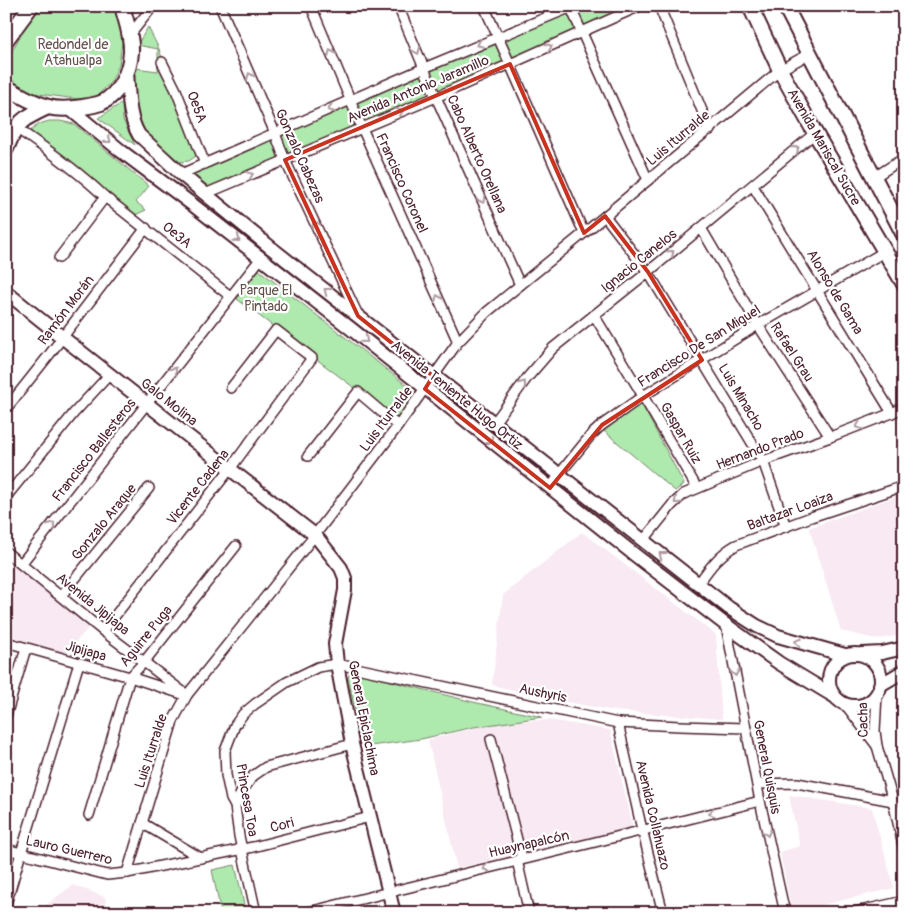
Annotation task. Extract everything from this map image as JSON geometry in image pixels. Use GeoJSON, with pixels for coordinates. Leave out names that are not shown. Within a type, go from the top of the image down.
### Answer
{"type":"FeatureCollection","features":[{"type":"Feature","properties":{"kind":"main road"},"geometry":{"type":"LineString","coordinates":[[6,40],[12,24],[31,6]]}},
{"type":"Feature","properties":{"kind":"main road"},"geometry":{"type":"LineString","coordinates":[[6,87],[21,96],[48,107],[70,109],[104,102],[120,85],[127,73],[131,52],[130,35],[122,6]]}},
{"type":"Feature","properties":{"kind":"main road","name":"Avenida Mariscal Sucre"},"geometry":{"type":"LineString","coordinates":[[750,6],[780,70],[904,284]]}},
{"type":"Feature","properties":{"kind":"main road","name":"Avenida Mariscal Sucre"},"geometry":{"type":"LineString","coordinates":[[784,6],[904,235]]}},
{"type":"Feature","properties":{"kind":"main road","name":"Avenida Teniente Hugo Ortiz"},"geometry":{"type":"LineString","coordinates":[[127,73],[132,120],[139,135],[181,174],[270,247],[729,608],[757,626],[778,636],[845,655]]}},
{"type":"Feature","properties":{"kind":"main road"},"geometry":{"type":"LineString","coordinates":[[6,149],[16,128],[23,120],[48,107]]}},
{"type":"Feature","properties":{"kind":"main road","name":"Avenida Teniente Hugo Ortiz"},"geometry":{"type":"LineString","coordinates":[[70,109],[726,625],[779,663],[832,695]]}},
{"type":"Feature","properties":{"kind":"main road","name":"Galo Molina"},"geometry":{"type":"LineString","coordinates":[[6,292],[316,535]]}},
{"type":"Feature","properties":{"kind":"main road","name":"General Epiclachima"},"geometry":{"type":"LineString","coordinates":[[316,535],[341,568],[345,578],[345,590],[335,644],[337,664],[352,744],[394,913]]}},
{"type":"Feature","properties":{"kind":"main road"},"geometry":{"type":"LineString","coordinates":[[904,648],[882,653],[845,655],[835,663],[830,672],[828,683],[832,695],[838,700],[854,706],[862,705],[870,701],[878,689],[904,671]]}},
{"type":"Feature","properties":{"kind":"main road"},"geometry":{"type":"LineString","coordinates":[[860,654],[871,659],[878,668],[880,676],[878,689]]}},
{"type":"Feature","properties":{"kind":"street"},"geometry":{"type":"LineString","coordinates":[[130,35],[153,6]]}},
{"type":"Feature","properties":{"kind":"street","name":"Gonzalo Cabezas"},"geometry":{"type":"LineString","coordinates":[[220,6],[285,160],[358,316]]}},
{"type":"Feature","properties":{"kind":"street","name":"Francisco Coronel"},"geometry":{"type":"LineString","coordinates":[[311,6],[362,128],[458,342]]}},
{"type":"Feature","properties":{"kind":"street","name":"Cabo Alberto Orellana"},"geometry":{"type":"LineString","coordinates":[[398,6],[520,285]]}},
{"type":"Feature","properties":{"kind":"street"},"geometry":{"type":"LineString","coordinates":[[484,6],[584,233]]}},
{"type":"Feature","properties":{"kind":"street","name":"Avenida Antonio Jaramillo"},"geometry":{"type":"LineString","coordinates":[[205,194],[582,33],[640,6]]}},
{"type":"Feature","properties":{"kind":"street"},"geometry":{"type":"LineString","coordinates":[[659,6],[710,130]]}},
{"type":"Feature","properties":{"kind":"street"},"geometry":{"type":"LineString","coordinates":[[572,7],[648,180]]}},
{"type":"Feature","properties":{"kind":"street","name":"Avenida Antonio Jaramillo"},"geometry":{"type":"LineString","coordinates":[[181,174],[424,68],[572,7]]}},
{"type":"Feature","properties":{"kind":"street","name":"Luis Iturralde"},"geometry":{"type":"LineString","coordinates":[[127,874],[173,721],[187,695],[316,535],[458,342],[487,312],[710,130],[780,70],[808,54]]}},
{"type":"Feature","properties":{"kind":"street","name":"Oe5A"},"geometry":{"type":"LineString","coordinates":[[162,62],[176,90],[205,164]]}},
{"type":"Feature","properties":{"kind":"street","name":"Oe3A"},"geometry":{"type":"LineString","coordinates":[[16,128],[49,150],[230,296]]}},
{"type":"Feature","properties":{"kind":"street","name":"Ignacio Canelos"},"geometry":{"type":"LineString","coordinates":[[494,423],[527,378],[554,348],[815,133]]}},
{"type":"Feature","properties":{"kind":"street"},"geometry":{"type":"LineString","coordinates":[[873,178],[904,158]]}},
{"type":"Feature","properties":{"kind":"street","name":"Alonso de Gama"},"geometry":{"type":"LineString","coordinates":[[753,186],[892,413]]}},
{"type":"Feature","properties":{"kind":"street"},"geometry":{"type":"LineString","coordinates":[[58,258],[106,197]]}},
{"type":"Feature","properties":{"kind":"street","name":"Luis Minacho"},"geometry":{"type":"LineString","coordinates":[[605,216],[648,272],[763,461],[786,527]]}},
{"type":"Feature","properties":{"kind":"street","name":"Ramón Morán"},"geometry":{"type":"LineString","coordinates":[[6,409],[146,228]]}},
{"type":"Feature","properties":{"kind":"street","name":"Rafael Grau"},"geometry":{"type":"LineString","coordinates":[[701,228],[758,325],[830,437]]}},
{"type":"Feature","properties":{"kind":"street","name":"Francisco De San Miguel"},"geometry":{"type":"LineString","coordinates":[[550,488],[596,430],[643,396],[758,325],[884,252]]}},
{"type":"Feature","properties":{"kind":"street","name":"Francisco Ballesteros"},"geometry":{"type":"LineString","coordinates":[[21,564],[261,258]]}},
{"type":"Feature","properties":{"kind":"street","name":"Gaspar Ruiz"},"geometry":{"type":"LineString","coordinates":[[594,315],[696,488]]}},
{"type":"Feature","properties":{"kind":"street","name":"Vicente Cadena"},"geometry":{"type":"LineString","coordinates":[[103,631],[230,469],[312,358],[276,330],[231,388]]}},
{"type":"Feature","properties":{"kind":"street"},"geometry":{"type":"LineString","coordinates":[[6,497],[74,413],[110,374]]}},
{"type":"Feature","properties":{"kind":"street"},"geometry":{"type":"LineString","coordinates":[[308,456],[358,392],[398,426]]}},
{"type":"Feature","properties":{"kind":"street","name":"Hernando Prado"},"geometry":{"type":"LineString","coordinates":[[643,541],[672,504],[684,494],[763,461],[830,437],[904,407]]}},
{"type":"Feature","properties":{"kind":"street","name":"Baltazar Loaiza"},"geometry":{"type":"LineString","coordinates":[[698,583],[718,558],[736,545],[904,486]]}},
{"type":"Feature","properties":{"kind":"street","name":"Gonzalo Araque"},"geometry":{"type":"LineString","coordinates":[[61,596],[149,488]]}},
{"type":"Feature","properties":{"kind":"street","name":"Aguirre Puga"},"geometry":{"type":"LineString","coordinates":[[89,815],[130,677],[236,546]]}},
{"type":"Feature","properties":{"kind":"street","name":"Avenida Jipijapa"},"geometry":{"type":"LineString","coordinates":[[6,552],[103,631],[187,695]]}},
{"type":"Feature","properties":{"kind":"street","name":"General Quisquis"},"geometry":{"type":"LineString","coordinates":[[726,625],[745,728],[785,913]]}},
{"type":"Feature","properties":{"kind":"street","name":"Jipijapa"},"geometry":{"type":"LineString","coordinates":[[6,642],[187,695]]}},
{"type":"Feature","properties":{"kind":"street"},"geometry":{"type":"LineString","coordinates":[[6,716],[26,648]]}},
{"type":"Feature","properties":{"kind":"street"},"geometry":{"type":"LineString","coordinates":[[6,904],[79,663]]}},
{"type":"Feature","properties":{"kind":"street","name":"Aushyris"},"geometry":{"type":"LineString","coordinates":[[337,664],[618,723],[745,728]]}},
{"type":"Feature","properties":{"kind":"street","name":"Princesa Toa"},"geometry":{"type":"LineString","coordinates":[[256,913],[238,836],[235,806],[230,799],[225,750],[235,725],[242,714],[255,704],[287,682],[318,667],[337,664]]}},
{"type":"Feature","properties":{"kind":"street","name":"Cacha"},"geometry":{"type":"LineString","coordinates":[[878,689],[877,746],[893,801],[900,812],[904,850]]}},
{"type":"Feature","properties":{"kind":"street","name":"Cacha"},"geometry":{"type":"LineString","coordinates":[[845,704],[877,746]]}},
{"type":"Feature","properties":{"kind":"street","name":"Avenida Collahuazo"},"geometry":{"type":"LineString","coordinates":[[618,723],[642,831],[663,913]]}},
{"type":"Feature","properties":{"kind":"street"},"geometry":{"type":"LineString","coordinates":[[491,739],[520,860],[529,913]]}},
{"type":"Feature","properties":{"kind":"street"},"geometry":{"type":"LineString","coordinates":[[235,806],[241,793],[253,776],[266,767],[352,744]]}},
{"type":"Feature","properties":{"kind":"street"},"geometry":{"type":"LineString","coordinates":[[757,784],[797,783],[893,801]]}},
{"type":"Feature","properties":{"kind":"street","name":"Huaynapalcón"},"geometry":{"type":"LineString","coordinates":[[305,913],[760,801]]}},
{"type":"Feature","properties":{"kind":"street","name":"Cori"},"geometry":{"type":"LineString","coordinates":[[127,874],[242,850],[370,817]]}},
{"type":"Feature","properties":{"kind":"street"},"geometry":{"type":"LineString","coordinates":[[142,823],[201,858]]}},
{"type":"Feature","properties":{"kind":"street","name":"Lauro Guerrero"},"geometry":{"type":"LineString","coordinates":[[6,848],[107,875],[127,874]]}},
{"type":"Feature","properties":{"kind":"street"},"geometry":{"type":"LineString","coordinates":[[851,913],[904,901]]}},
{"type":"Feature","properties":{"kind":"highlighted area"},"geometry":{"type":"Polygon","coordinates":[[[510,64],[584,233],[605,216],[648,272],[702,360],[602,425],[550,488],[425,389],[433,376],[358,316],[285,160],[510,64]]]}},
{"type":"Feature","properties":{"kind":"shaded area"},"geometry":{"type":"Polygon","coordinates":[[[897,496],[904,517],[904,635],[876,639],[841,631],[809,528],[897,496]]]}},
{"type":"Feature","properties":{"kind":"shaded area"},"geometry":{"type":"Polygon","coordinates":[[[582,532],[715,634],[722,719],[616,711],[550,699],[492,685],[503,595],[582,532]]]}},
{"type":"Feature","properties":{"kind":"shaded area"},"geometry":{"type":"Polygon","coordinates":[[[6,559],[90,626],[66,653],[6,635],[6,559]]]}},
{"type":"Feature","properties":{"kind":"shaded area"},"geometry":{"type":"Polygon","coordinates":[[[549,720],[610,730],[633,827],[457,868],[428,740],[498,722],[549,720]]]}},
{"type":"Feature","properties":{"kind":"shaded area"},"geometry":{"type":"Polygon","coordinates":[[[789,795],[872,808],[894,888],[792,912],[780,852],[800,846],[789,795]]]}},
{"type":"Feature","properties":{"kind":"shaded area"},"geometry":{"type":"Polygon","coordinates":[[[73,885],[105,897],[108,913],[35,913],[73,885]]]}},
{"type":"Feature","properties":{"kind":"green space","name":"Redondel de Atahualpa"},"geometry":{"type":"Polygon","coordinates":[[[41,6],[114,6],[121,28],[122,42],[119,65],[111,82],[97,96],[85,100],[31,93],[18,88],[9,77],[7,60],[25,27],[41,6]]]}},
{"type":"Feature","properties":{"kind":"green space"},"geometry":{"type":"Polygon","coordinates":[[[574,6],[640,6],[205,194],[181,174],[574,6]]]}},
{"type":"Feature","properties":{"kind":"green space"},"geometry":{"type":"Polygon","coordinates":[[[148,27],[159,49],[196,156],[189,161],[180,162],[158,146],[142,131],[135,114],[135,68],[158,71],[158,49],[137,45],[148,27]]]}},
{"type":"Feature","properties":{"kind":"green space"},"geometry":{"type":"Polygon","coordinates":[[[122,103],[123,120],[135,145],[98,118],[122,103]]]}},
{"type":"Feature","properties":{"kind":"green space"},"geometry":{"type":"Polygon","coordinates":[[[49,121],[74,124],[149,186],[136,202],[146,210],[133,216],[29,132],[39,124],[49,121]]]}},
{"type":"Feature","properties":{"kind":"green space","name":"Parque El Pintado"},"geometry":{"type":"Polygon","coordinates":[[[259,270],[418,394],[398,421],[237,299],[259,270]]]}},
{"type":"Feature","properties":{"kind":"green space"},"geometry":{"type":"Polygon","coordinates":[[[641,403],[684,484],[675,491],[604,431],[641,403]]]}},
{"type":"Feature","properties":{"kind":"green space"},"geometry":{"type":"Polygon","coordinates":[[[354,672],[542,717],[474,727],[421,739],[363,747],[348,678],[350,673],[354,672]]]}},
{"type":"Feature","properties":{"kind":"green space"},"geometry":{"type":"Polygon","coordinates":[[[235,865],[246,913],[221,913],[212,870],[235,865]]]}}]}
